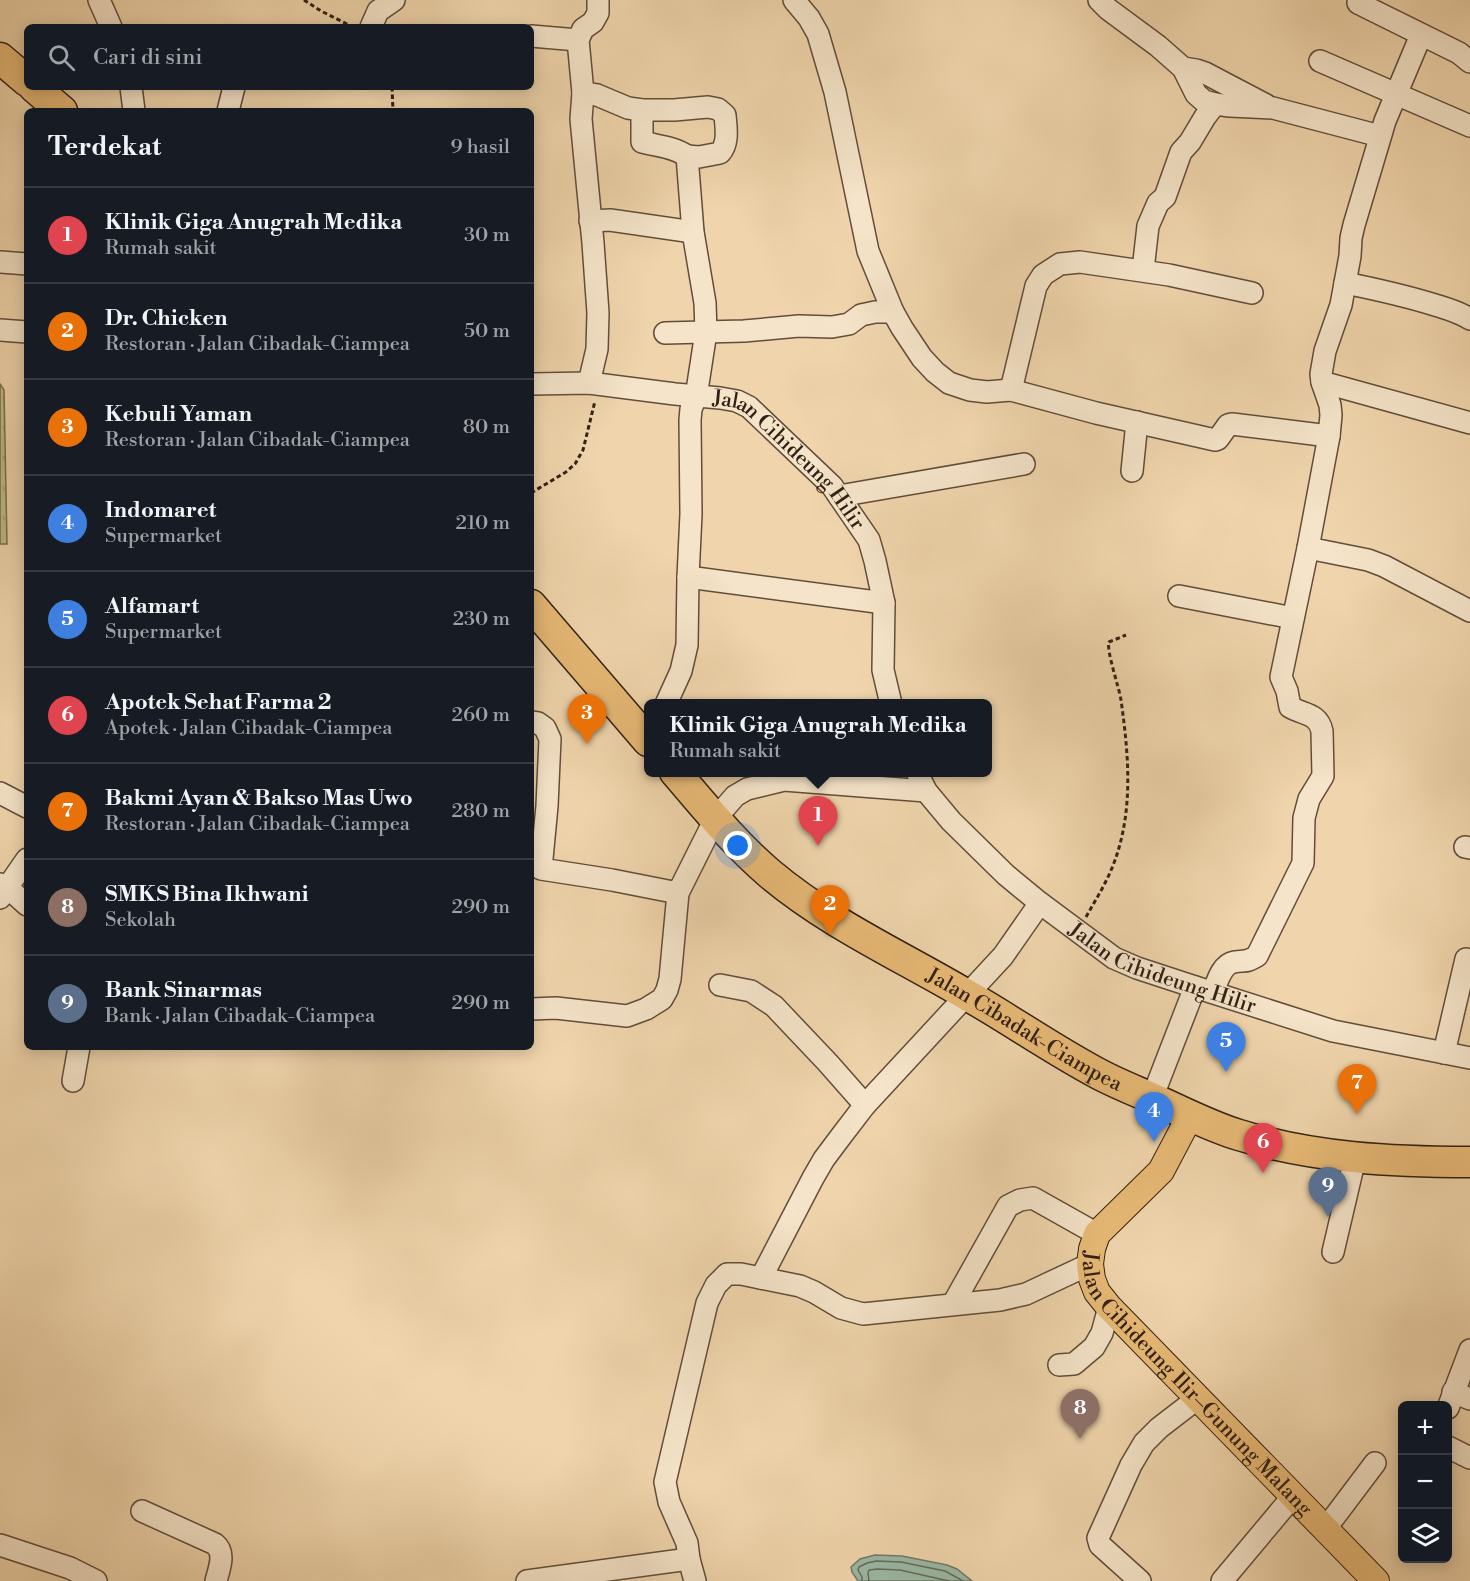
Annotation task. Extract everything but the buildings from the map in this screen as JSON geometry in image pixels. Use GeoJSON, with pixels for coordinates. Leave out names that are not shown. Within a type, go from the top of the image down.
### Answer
{"type":"FeatureCollection","features":[{"type":"Feature","properties":{"kind":"highway"},"geometry":{"type":"LineString","coordinates":[[0,58],[24,78]]}},
{"type":"Feature","properties":{"kind":"highway"},"geometry":{"type":"LineString","coordinates":[[38,90],[58,108]]}},
{"type":"Feature","properties":{"kind":"highway"},"geometry":{"type":"LineString","coordinates":[[534,608],[644,734]]}},
{"type":"Feature","properties":{"kind":"highway","name":"Jalan Cibadak-Ciampea"},"geometry":{"type":"LineString","coordinates":[[679,777],[715,819],[769,873],[813,906],[1098,1073],[1237,1135],[1286,1148],[1354,1158],[1470,1162]]}},
{"type":"Feature","properties":{"kind":"main road","name":"Jalan Cihideung Ilir–Gunung Malang"},"geometry":{"type":"LineString","coordinates":[[1190,1116],[1161,1171],[1097,1234],[1090,1264],[1097,1292],[1376,1581]]}},
{"type":"Feature","properties":{"kind":"street"},"geometry":{"type":"LineString","coordinates":[[99,0],[110,24]]}},
{"type":"Feature","properties":{"kind":"street"},"geometry":{"type":"LineString","coordinates":[[589,383],[597,349],[598,332],[593,243],[581,119],[583,93],[578,40],[583,29],[593,22],[597,13],[598,0]]}},
{"type":"Feature","properties":{"kind":"street"},"geometry":{"type":"LineString","coordinates":[[794,0],[809,18],[818,34],[835,92],[868,251],[893,312],[922,358],[935,372],[949,383],[970,390],[987,392],[1011,390],[1215,440],[1221,436],[1228,425],[1232,424],[1329,436]]}},
{"type":"Feature","properties":{"kind":"street"},"geometry":{"type":"LineString","coordinates":[[1099,0],[1183,68],[1196,94],[1204,100],[1215,104],[1273,108],[1380,136]]}},
{"type":"Feature","properties":{"kind":"street"},"geometry":{"type":"LineString","coordinates":[[1358,3],[1459,53],[1470,62]]}},
{"type":"Feature","properties":{"kind":"street"},"geometry":{"type":"LineString","coordinates":[[1152,1098],[1204,990],[1226,965],[1233,962],[1247,962],[1257,956],[1303,863],[1304,818],[1309,799],[1323,776],[1320,724],[1317,719],[1290,707],[1281,677],[1329,436],[1330,405],[1321,374],[1325,351],[1341,305],[1351,238],[1380,136],[1421,35]]}},
{"type":"Feature","properties":{"kind":"street"},"geometry":{"type":"LineString","coordinates":[[534,36],[578,40]]}},
{"type":"Feature","properties":{"kind":"street"},"geometry":{"type":"LineString","coordinates":[[1320,61],[1470,126]]}},
{"type":"Feature","properties":{"kind":"street"},"geometry":{"type":"LineString","coordinates":[[1183,68],[1205,73],[1273,108]]}},
{"type":"Feature","properties":{"kind":"street"},"geometry":{"type":"LineString","coordinates":[[131,90],[134,108]]}},
{"type":"Feature","properties":{"kind":"street"},"geometry":{"type":"LineString","coordinates":[[583,93],[597,95],[628,108],[642,110],[708,107],[718,109],[725,115],[725,148],[720,153],[699,157],[687,156],[656,144],[642,142],[642,110]]}},
{"type":"Feature","properties":{"kind":"street"},"geometry":{"type":"LineString","coordinates":[[1143,270],[1148,226],[1158,203],[1165,197],[1181,152],[1215,104]]}},
{"type":"Feature","properties":{"kind":"street"},"geometry":{"type":"LineString","coordinates":[[668,699],[681,671],[687,645],[691,514],[690,420],[706,332],[705,303],[693,232],[687,156]]}},
{"type":"Feature","properties":{"kind":"street"},"geometry":{"type":"LineString","coordinates":[[590,221],[610,220],[693,232]]}},
{"type":"Feature","properties":{"kind":"street"},"geometry":{"type":"LineString","coordinates":[[0,262],[24,264]]}},
{"type":"Feature","properties":{"kind":"street"},"geometry":{"type":"LineString","coordinates":[[1011,390],[1036,286],[1043,275],[1060,264],[1080,262],[1143,270],[1252,294]]}},
{"type":"Feature","properties":{"kind":"street"},"geometry":{"type":"LineString","coordinates":[[1345,283],[1416,299],[1462,314],[1470,319]]}},
{"type":"Feature","properties":{"kind":"street"},"geometry":{"type":"LineString","coordinates":[[665,333],[799,326],[832,327],[849,324],[861,315],[893,312]]}},
{"type":"Feature","properties":{"kind":"street"},"geometry":{"type":"LineString","coordinates":[[0,330],[24,333]]}},
{"type":"Feature","properties":{"kind":"street"},"geometry":{"type":"LineString","coordinates":[[1322,382],[1470,423]]}},
{"type":"Feature","properties":{"kind":"street","name":"Jalan Cihideung Hilir"},"geometry":{"type":"LineString","coordinates":[[534,384],[589,383],[737,401],[749,407],[831,486],[869,540],[884,603],[883,670],[890,699]]}},
{"type":"Feature","properties":{"kind":"street"},"geometry":{"type":"LineString","coordinates":[[1132,471],[1137,422]]}},
{"type":"Feature","properties":{"kind":"street"},"geometry":{"type":"LineString","coordinates":[[839,496],[1024,464]]}},
{"type":"Feature","properties":{"kind":"street"},"geometry":{"type":"LineString","coordinates":[[1308,548],[1368,560],[1384,566],[1470,610]]}},
{"type":"Feature","properties":{"kind":"street"},"geometry":{"type":"LineString","coordinates":[[688,577],[884,603]]}},
{"type":"Feature","properties":{"kind":"street"},"geometry":{"type":"LineString","coordinates":[[1179,596],[1293,618]]}},
{"type":"Feature","properties":{"kind":"street"},"geometry":{"type":"LineString","coordinates":[[534,722],[545,728],[550,740],[547,806],[536,869],[612,880],[678,893]]}},
{"type":"Feature","properties":{"kind":"street"},"geometry":{"type":"LineString","coordinates":[[534,1009],[556,1008],[627,1016],[646,1009],[662,999],[670,979],[678,893],[715,819],[735,796],[747,789],[784,780],[921,782]]}},
{"type":"Feature","properties":{"kind":"street","name":"Jalan Cihideung Hilir"},"geometry":{"type":"LineString","coordinates":[[921,782],[951,821],[1006,875],[1114,958],[1137,968],[1333,1031],[1470,1058]]}},
{"type":"Feature","properties":{"kind":"street"},"geometry":{"type":"LineString","coordinates":[[0,793],[24,805]]}},
{"type":"Feature","properties":{"kind":"street"},"geometry":{"type":"LineString","coordinates":[[24,863],[2,889],[24,903]]}},
{"type":"Feature","properties":{"kind":"street"},"geometry":{"type":"LineString","coordinates":[[761,1278],[824,1160],[865,1105],[1003,956],[1040,903]]}},
{"type":"Feature","properties":{"kind":"street"},"geometry":{"type":"LineString","coordinates":[[1444,1053],[1466,959]]}},
{"type":"Feature","properties":{"kind":"street"},"geometry":{"type":"LineString","coordinates":[[720,985],[751,991],[774,1006],[865,1105]]}},
{"type":"Feature","properties":{"kind":"street"},"geometry":{"type":"LineString","coordinates":[[73,1081],[78,1050]]}},
{"type":"Feature","properties":{"kind":"street"},"geometry":{"type":"LineString","coordinates":[[1333,1252],[1354,1158]]}},
{"type":"Feature","properties":{"kind":"street"},"geometry":{"type":"LineString","coordinates":[[953,1304],[1008,1206],[1020,1200],[1033,1198],[1097,1234]]}},
{"type":"Feature","properties":{"kind":"street"},"geometry":{"type":"LineString","coordinates":[[695,1581],[687,1543],[669,1502],[665,1482],[707,1303],[716,1285],[727,1274],[741,1274],[800,1286],[842,1308],[863,1314],[1000,1300],[1026,1294],[1090,1264]]}},
{"type":"Feature","properties":{"kind":"street"},"geometry":{"type":"LineString","coordinates":[[1059,1365],[1074,1364],[1094,1347],[1102,1333],[1109,1307]]}},
{"type":"Feature","properties":{"kind":"street"},"geometry":{"type":"LineString","coordinates":[[1457,1400],[1470,1350]]}},
{"type":"Feature","properties":{"kind":"street"},"geometry":{"type":"LineString","coordinates":[[1140,1581],[1100,1545],[1098,1538],[1131,1465],[1144,1443],[1159,1428],[1198,1398]]}},
{"type":"Feature","properties":{"kind":"street"},"geometry":{"type":"LineString","coordinates":[[1452,1449],[1470,1458]]}},
{"type":"Feature","properties":{"kind":"street"},"geometry":{"type":"LineString","coordinates":[[1326,1528],[1375,1463]]}},
{"type":"Feature","properties":{"kind":"street"},"geometry":{"type":"LineString","coordinates":[[1222,1581],[1294,1495]]}},
{"type":"Feature","properties":{"kind":"street"},"geometry":{"type":"LineString","coordinates":[[142,1511],[220,1548],[216,1581]]}},
{"type":"Feature","properties":{"kind":"street"},"geometry":{"type":"LineString","coordinates":[[0,1545],[70,1568],[96,1581]]}},
{"type":"Feature","properties":{"kind":"street"},"geometry":{"type":"LineString","coordinates":[[527,1581],[689,1559]]}},
{"type":"Feature","properties":{"kind":"path"},"geometry":{"type":"LineString","coordinates":[[304,0],[347,24]]}},
{"type":"Feature","properties":{"kind":"path"},"geometry":{"type":"LineString","coordinates":[[392,90],[393,108]]}},
{"type":"Feature","properties":{"kind":"path"},"geometry":{"type":"LineString","coordinates":[[534,491],[566,472],[575,464],[583,450],[596,403],[589,383]]}},
{"type":"Feature","properties":{"kind":"path"},"geometry":{"type":"LineString","coordinates":[[1078,932],[1113,867],[1128,806],[1125,736],[1120,698],[1114,666],[1107,647],[1109,642],[1126,635]]}},
{"type":"Feature","properties":{"kind":"green space"},"geometry":{"type":"Polygon","coordinates":[[[0,384],[4,390],[7,544],[0,544],[0,384]]]}},
{"type":"Feature","properties":{"kind":"water"},"geometry":{"type":"Polygon","coordinates":[[[875,1555],[902,1556],[947,1565],[957,1569],[972,1581],[858,1581],[851,1567],[860,1559],[875,1555]]]}},
{"type":"Feature","properties":{"kind":"place","name":"Kebuli Yaman"},"geometry":{"type":"Point","coordinates":[587,744]}},
{"type":"Feature","properties":{"kind":"place","name":"Klinik Giga Anugrah Medika"},"geometry":{"type":"Point","coordinates":[818,846]}},
{"type":"Feature","properties":{"kind":"place","name":"Dr. Chicken"},"geometry":{"type":"Point","coordinates":[830,935]}},
{"type":"Feature","properties":{"kind":"place","name":"Alfamart"},"geometry":{"type":"Point","coordinates":[1226,1072]}},
{"type":"Feature","properties":{"kind":"place","name":"Bakmi Ayan & Bakso Mas Uwo"},"geometry":{"type":"Point","coordinates":[1357,1114]}},
{"type":"Feature","properties":{"kind":"place","name":"Indomaret"},"geometry":{"type":"Point","coordinates":[1154,1142]}},
{"type":"Feature","properties":{"kind":"place","name":"Apotek Sehat Farma 2"},"geometry":{"type":"Point","coordinates":[1263,1173]}},
{"type":"Feature","properties":{"kind":"place","name":"Bank Sinarmas"},"geometry":{"type":"Point","coordinates":[1328,1217]}},
{"type":"Feature","properties":{"kind":"place","name":"SMKS Bina Ikhwani"},"geometry":{"type":"Point","coordinates":[1080,1439]}}]}
